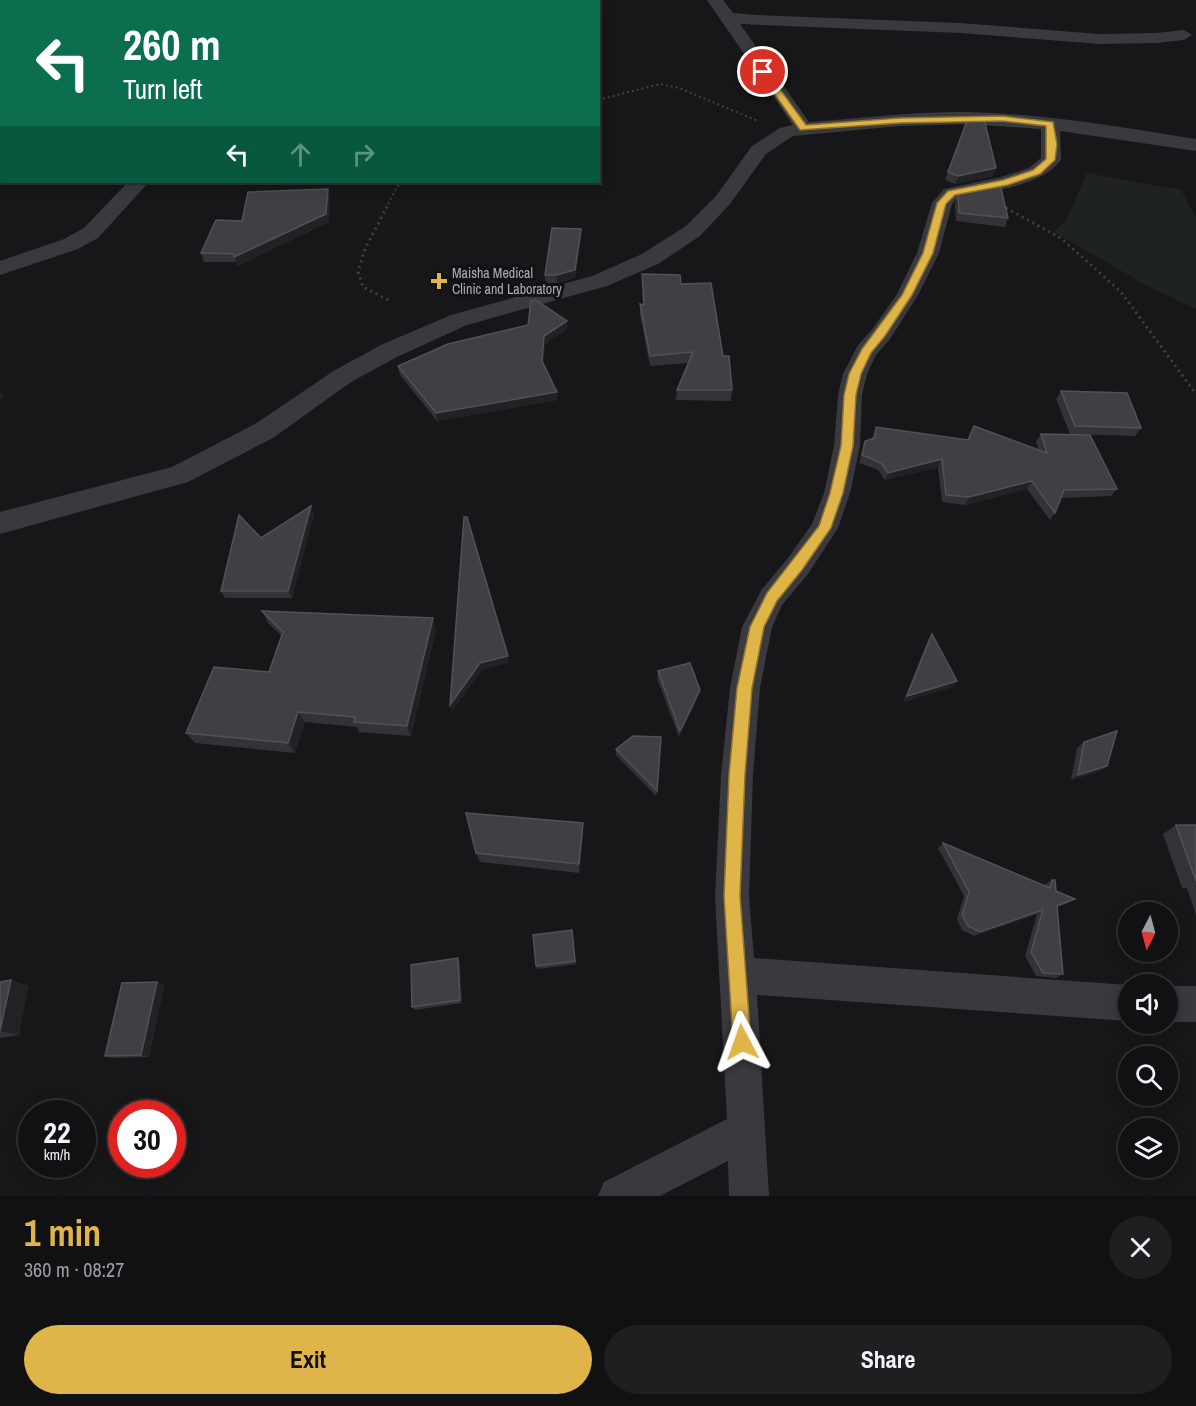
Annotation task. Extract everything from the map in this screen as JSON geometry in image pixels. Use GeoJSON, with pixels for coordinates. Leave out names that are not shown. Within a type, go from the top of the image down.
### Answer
{"type":"FeatureCollection","features":[{"type":"Feature","properties":{"kind":"street"},"geometry":{"type":"LineString","coordinates":[[715,0],[795,130]]}},
{"type":"Feature","properties":{"kind":"street"},"geometry":{"type":"LineString","coordinates":[[727,18],[838,25],[914,25],[1109,39],[1158,39],[1184,35]]}},
{"type":"Feature","properties":{"kind":"street"},"geometry":{"type":"LineString","coordinates":[[0,523],[179,476],[264,431],[343,376],[391,350],[459,320],[599,281],[650,259],[693,231],[723,200],[759,150],[795,130],[969,118],[1050,124],[1150,136],[1196,145]]}},
{"type":"Feature","properties":{"kind":"street"},"geometry":{"type":"LineString","coordinates":[[749,1196],[732,896],[737,775],[745,688],[757,627],[772,597],[798,566],[824,528],[837,493],[847,446],[850,395],[855,374],[866,351],[882,333],[907,295],[928,253],[942,203],[951,193],[1005,183],[1036,172],[1050,160],[1050,124]]}},
{"type":"Feature","properties":{"kind":"street"},"geometry":{"type":"LineString","coordinates":[[0,268],[71,244],[91,233],[138,183]]}},
{"type":"Feature","properties":{"kind":"street"},"geometry":{"type":"LineString","coordinates":[[738,975],[1118,1003]]}},
{"type":"Feature","properties":{"kind":"street"},"geometry":{"type":"LineString","coordinates":[[1178,1004],[1196,1004]]}},
{"type":"Feature","properties":{"kind":"street"},"geometry":{"type":"LineString","coordinates":[[618,1196],[747,1130]]}},
{"type":"Feature","properties":{"kind":"path"},"geometry":{"type":"LineString","coordinates":[[600,99],[660,84],[679,88],[795,130]]}},
{"type":"Feature","properties":{"kind":"path"},"geometry":{"type":"LineString","coordinates":[[388,300],[363,287],[358,272],[365,249],[399,183]]}},
{"type":"Feature","properties":{"kind":"path"},"geometry":{"type":"LineString","coordinates":[[972,189],[1062,239],[1121,292],[1196,394]]}},
{"type":"Feature","properties":{"kind":"shaded area"},"geometry":{"type":"Polygon","coordinates":[[[1087,173],[1181,190],[1196,217],[1196,309],[1144,284],[1054,232],[1067,219],[1087,173]]]}},
{"type":"Feature","properties":{"kind":"building"},"geometry":{"type":"Polygon","coordinates":[[[968,118],[984,119],[996,168],[958,176],[948,172],[968,118]]]}},
{"type":"Feature","properties":{"kind":"building"},"geometry":{"type":"Polygon","coordinates":[[[1000,184],[1008,218],[959,213],[958,196],[962,192],[1000,184]]]}},
{"type":"Feature","properties":{"kind":"building"},"geometry":{"type":"Polygon","coordinates":[[[328,189],[326,214],[234,257],[234,254],[201,253],[216,220],[242,221],[248,192],[328,189]]]}},
{"type":"Feature","properties":{"kind":"building"},"geometry":{"type":"Polygon","coordinates":[[[552,228],[581,229],[575,270],[556,275],[545,275],[552,228]]]}},
{"type":"Feature","properties":{"kind":"building"},"geometry":{"type":"Polygon","coordinates":[[[642,274],[680,275],[681,284],[711,283],[723,356],[729,356],[732,390],[677,390],[693,352],[650,356],[640,304],[644,305],[642,274]]]}},
{"type":"Feature","properties":{"kind":"building"},"geometry":{"type":"Polygon","coordinates":[[[536,300],[567,321],[544,336],[542,361],[557,392],[436,413],[398,366],[448,344],[528,325],[531,301],[536,300]]]}},
{"type":"Feature","properties":{"kind":"building"},"geometry":{"type":"Polygon","coordinates":[[[1061,391],[1127,393],[1141,428],[1075,426],[1061,391]]]}},
{"type":"Feature","properties":{"kind":"building"},"geometry":{"type":"Polygon","coordinates":[[[974,426],[1047,453],[1041,434],[1090,435],[1117,489],[1064,490],[1055,513],[1032,481],[969,497],[946,495],[942,459],[888,473],[881,463],[862,455],[865,441],[875,438],[876,427],[968,440],[974,426]]]}},
{"type":"Feature","properties":{"kind":"building"},"geometry":{"type":"Polygon","coordinates":[[[311,506],[288,591],[221,591],[239,515],[261,538],[311,506]]]}},
{"type":"Feature","properties":{"kind":"building"},"geometry":{"type":"Polygon","coordinates":[[[464,517],[467,517],[508,656],[480,663],[450,705],[464,517]]]}},
{"type":"Feature","properties":{"kind":"building"},"geometry":{"type":"Polygon","coordinates":[[[262,611],[433,618],[407,726],[354,722],[355,717],[298,712],[288,743],[186,733],[214,667],[269,672],[283,632],[262,611]]]}},
{"type":"Feature","properties":{"kind":"building"},"geometry":{"type":"Polygon","coordinates":[[[932,634],[957,681],[907,696],[932,634]]]}},
{"type":"Feature","properties":{"kind":"building"},"geometry":{"type":"Polygon","coordinates":[[[690,663],[700,690],[680,731],[658,671],[690,663]]]}},
{"type":"Feature","properties":{"kind":"building"},"geometry":{"type":"Polygon","coordinates":[[[1117,731],[1107,766],[1078,775],[1084,742],[1117,731]]]}},
{"type":"Feature","properties":{"kind":"building"},"geometry":{"type":"Polygon","coordinates":[[[633,736],[661,737],[657,791],[616,749],[633,736]]]}},
{"type":"Feature","properties":{"kind":"building"},"geometry":{"type":"Polygon","coordinates":[[[466,813],[583,823],[579,864],[476,853],[466,813]]]}},
{"type":"Feature","properties":{"kind":"building"},"geometry":{"type":"Polygon","coordinates":[[[1176,825],[1196,825],[1196,881],[1176,825]]]}},
{"type":"Feature","properties":{"kind":"building"},"geometry":{"type":"Polygon","coordinates":[[[943,843],[1050,888],[1052,880],[1055,880],[1056,891],[1075,899],[1057,906],[1063,974],[1043,973],[1031,952],[1043,910],[980,932],[968,926],[962,915],[969,892],[943,843]]]}},
{"type":"Feature","properties":{"kind":"building"},"geometry":{"type":"Polygon","coordinates":[[[572,930],[575,961],[536,966],[533,935],[572,930]]]}},
{"type":"Feature","properties":{"kind":"building"},"geometry":{"type":"Polygon","coordinates":[[[458,958],[460,1000],[412,1007],[411,965],[458,958]]]}},
{"type":"Feature","properties":{"kind":"building"},"geometry":{"type":"Polygon","coordinates":[[[11,980],[0,1031],[0,982],[11,980]]]}},
{"type":"Feature","properties":{"kind":"building"},"geometry":{"type":"Polygon","coordinates":[[[157,982],[141,1055],[105,1056],[122,983],[157,982]]]}},
{"type":"Feature","properties":{"kind":"place","name":"Maisha Medical Clinic and Laboratory"},"geometry":{"type":"Point","coordinates":[439,281]}},
{"type":"Feature","properties":{"kind":"route"},"geometry":{"type":"LineString","coordinates":[[742,1042],[732,896],[737,775],[745,688],[757,627],[772,597],[798,566],[824,528],[837,493],[847,446],[850,395],[855,374],[866,351],[882,333],[907,295],[928,253],[942,203],[951,193],[1005,183],[1036,172],[1050,160],[1052,144],[1050,124],[1002,119],[900,120],[804,128],[763,72]]}}]}
